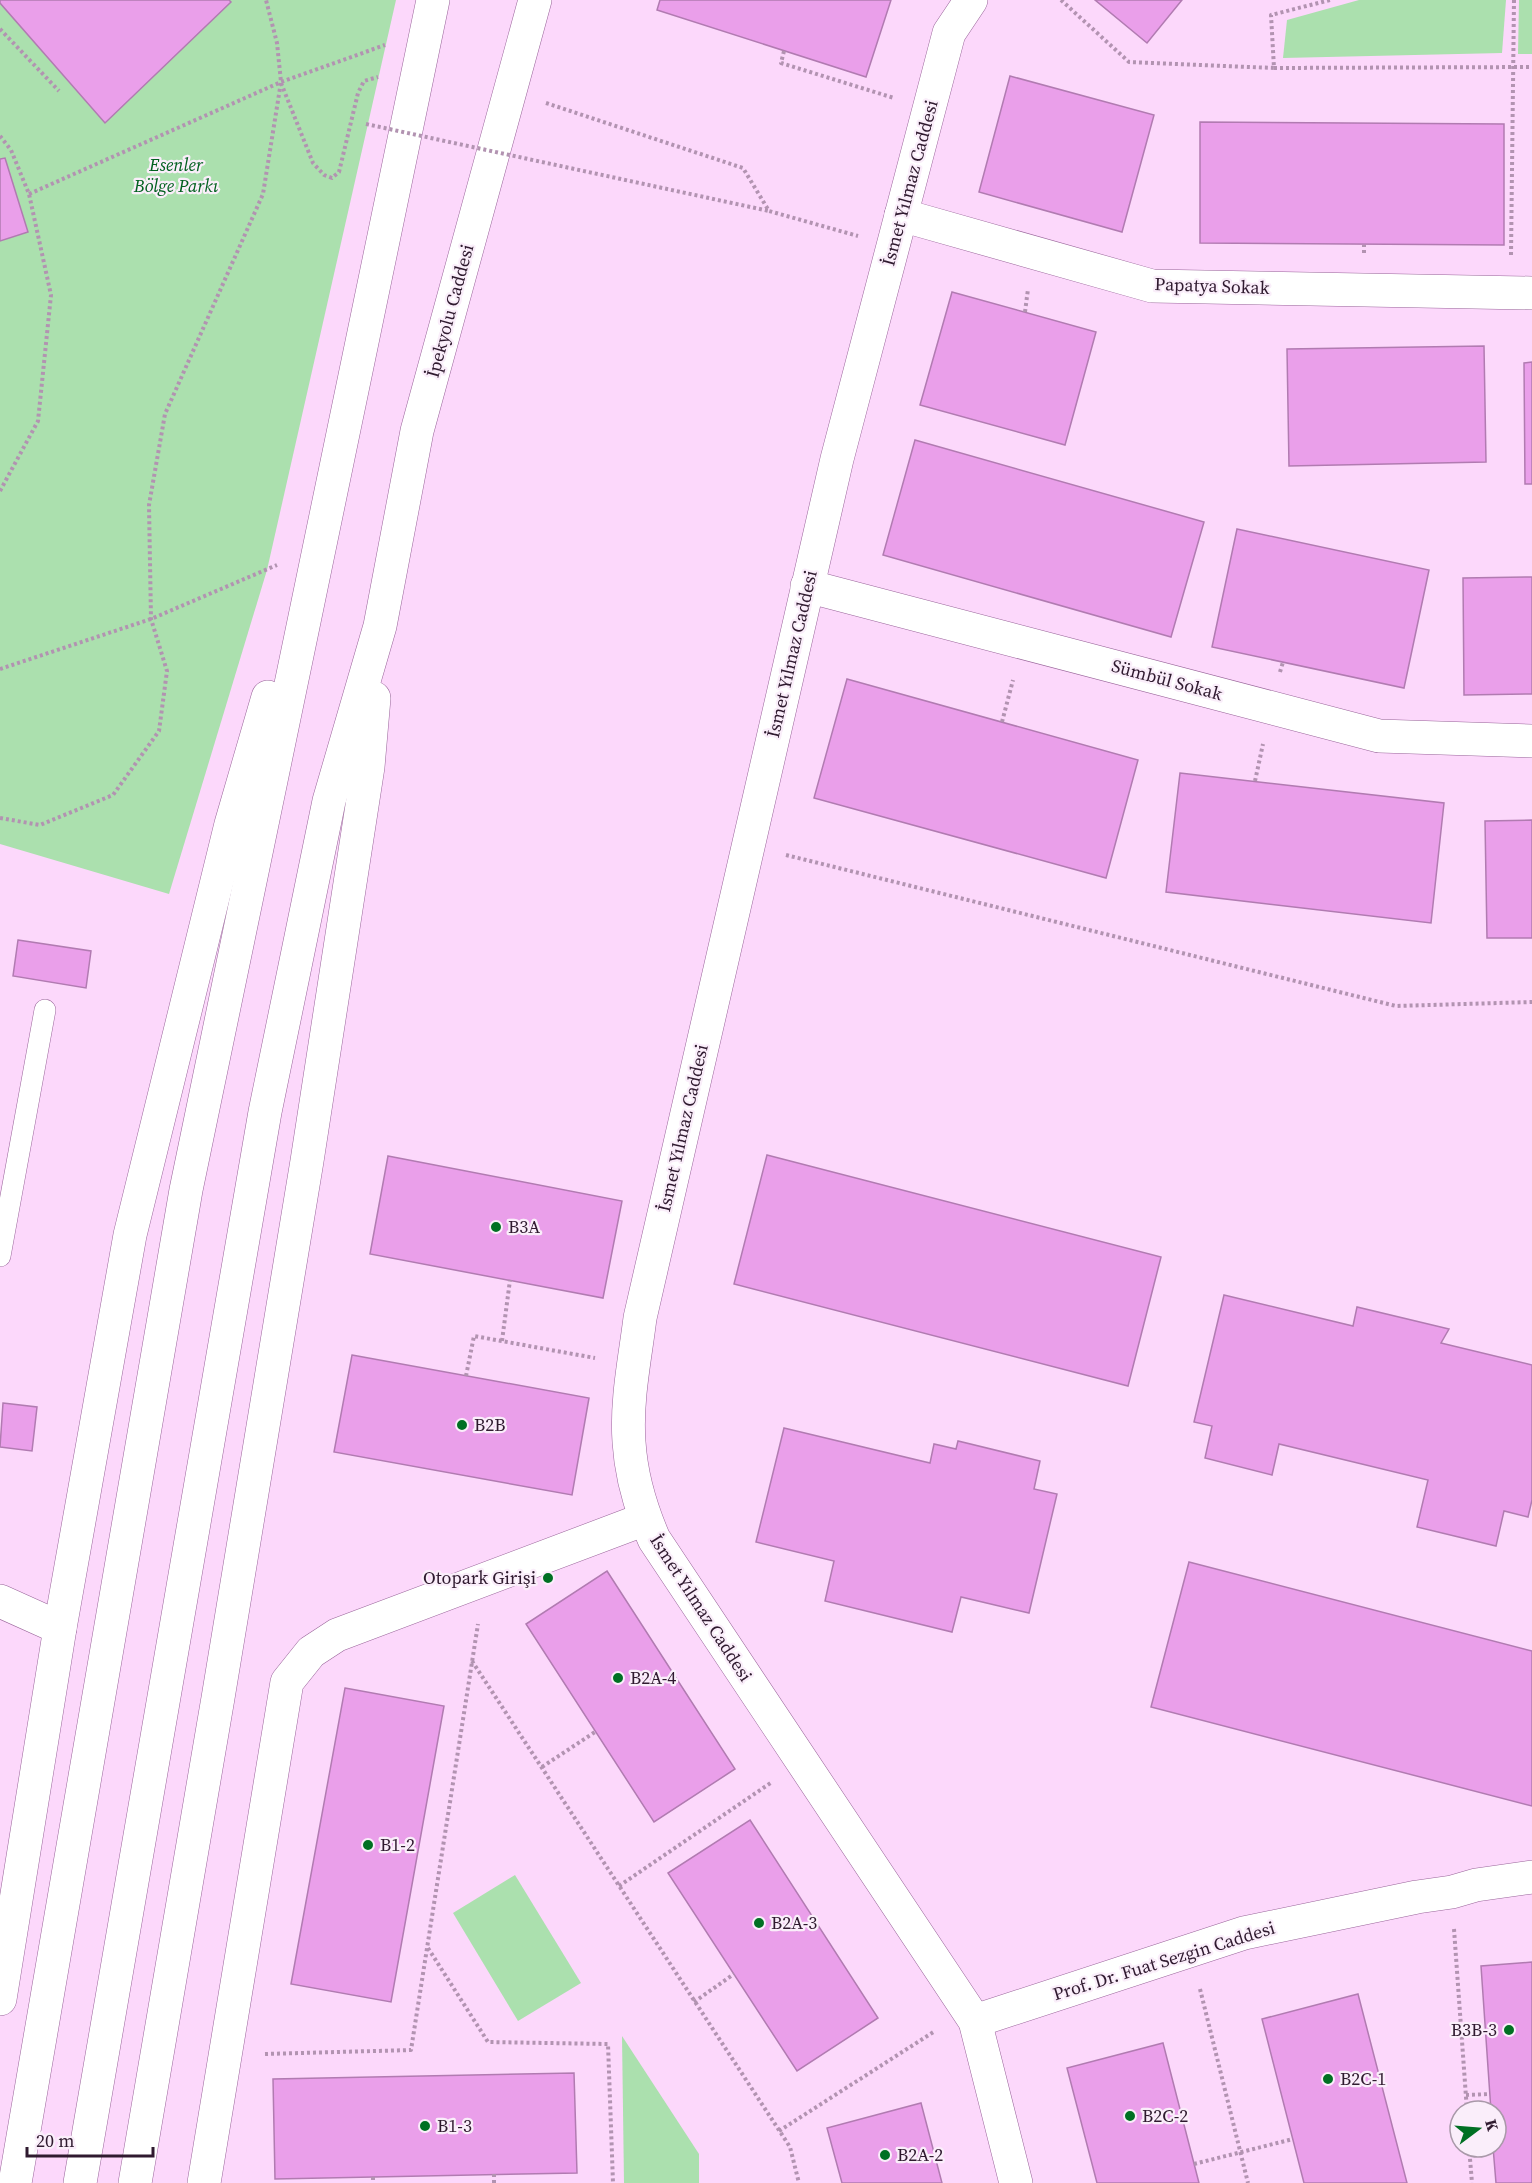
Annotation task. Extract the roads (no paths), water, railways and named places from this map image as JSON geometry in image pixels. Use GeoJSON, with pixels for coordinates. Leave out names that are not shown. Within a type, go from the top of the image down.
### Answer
{"type":"FeatureCollection","features":[{"type":"Feature","properties":{"kind":"main road","name":"İpekyolu Caddesi"},"geometry":{"type":"LineString","coordinates":[[380,626],[417,431],[535,0]]}},
{"type":"Feature","properties":{"kind":"main road","name":"İsmet Yılmaz Caddesi"},"geometry":{"type":"LineString","coordinates":[[971,0],[949,33],[837,459],[640,1318],[630,1394],[629,1441],[633,1475],[645,1519],[654,1539],[971,2016],[1016,2183]]}},
{"type":"Feature","properties":{"kind":"main road"},"geometry":{"type":"LineString","coordinates":[[15,2183],[186,1190],[433,1]]}},
{"type":"Feature","properties":{"kind":"main road","name":"Papatya Sokak"},"geometry":{"type":"LineString","coordinates":[[901,215],[1152,286],[1532,293]]}},
{"type":"Feature","properties":{"kind":"main road"},"geometry":{"type":"LineString","coordinates":[[0,1999],[60,1628],[130,1235],[231,824],[272,685],[320,542]]}},
{"type":"Feature","properties":{"kind":"main road","name":"Sümbül Sokak"},"geometry":{"type":"LineString","coordinates":[[807,586],[1379,736],[1532,741]]}},
{"type":"Feature","properties":{"kind":"main road"},"geometry":{"type":"LineString","coordinates":[[80,2183],[265,1112],[329,801],[380,626]]}},
{"type":"Feature","properties":{"kind":"main road"},"geometry":{"type":"LineString","coordinates":[[135,2183],[307,1161],[368,767],[380,626]]}},
{"type":"Feature","properties":{"kind":"main road"},"geometry":{"type":"LineString","coordinates":[[204,2183],[287,1682],[311,1652],[337,1635],[645,1519]]}},
{"type":"Feature","properties":{"kind":"main road"},"geometry":{"type":"LineString","coordinates":[[0,1601],[60,1628]]}},
{"type":"Feature","properties":{"kind":"main road","name":"Prof. Dr. Fuat Sezgin Caddesi"},"geometry":{"type":"LineString","coordinates":[[971,2016],[1244,1933],[1417,1897],[1452,1892],[1476,1885],[1532,1877]]}},
{"type":"Feature","properties":{"kind":"lane"},"geometry":{"type":"LineString","coordinates":[[0,1256],[45,1010]]}},
{"type":"Feature","properties":{"kind":"place","name":"B3A"},"geometry":{"type":"Point","coordinates":[496,1227]}},
{"type":"Feature","properties":{"kind":"place","name":"B2B"},"geometry":{"type":"Point","coordinates":[462,1425]}},
{"type":"Feature","properties":{"kind":"place","name":"Otopark Girişi"},"geometry":{"type":"Point","coordinates":[548,1578]}},
{"type":"Feature","properties":{"kind":"place","name":"B2A-4"},"geometry":{"type":"Point","coordinates":[618,1678]}},
{"type":"Feature","properties":{"kind":"place","name":"B1-2"},"geometry":{"type":"Point","coordinates":[368,1845]}},
{"type":"Feature","properties":{"kind":"place","name":"B2A-3"},"geometry":{"type":"Point","coordinates":[759,1923]}},
{"type":"Feature","properties":{"kind":"place","name":"B3B-3"},"geometry":{"type":"Point","coordinates":[1509,2030]}},
{"type":"Feature","properties":{"kind":"place","name":"B2C-1"},"geometry":{"type":"Point","coordinates":[1328,2079]}},
{"type":"Feature","properties":{"kind":"place","name":"B2C-2"},"geometry":{"type":"Point","coordinates":[1130,2116]}},
{"type":"Feature","properties":{"kind":"place","name":"B1-3"},"geometry":{"type":"Point","coordinates":[425,2126]}},
{"type":"Feature","properties":{"kind":"place","name":"B2A-2"},"geometry":{"type":"Point","coordinates":[885,2155]}},
{"type":"Feature","properties":{"kind":"park label","name":"Esenler Bölge Parkı"},"geometry":{"type":"Point","coordinates":[176,175]}}]}
